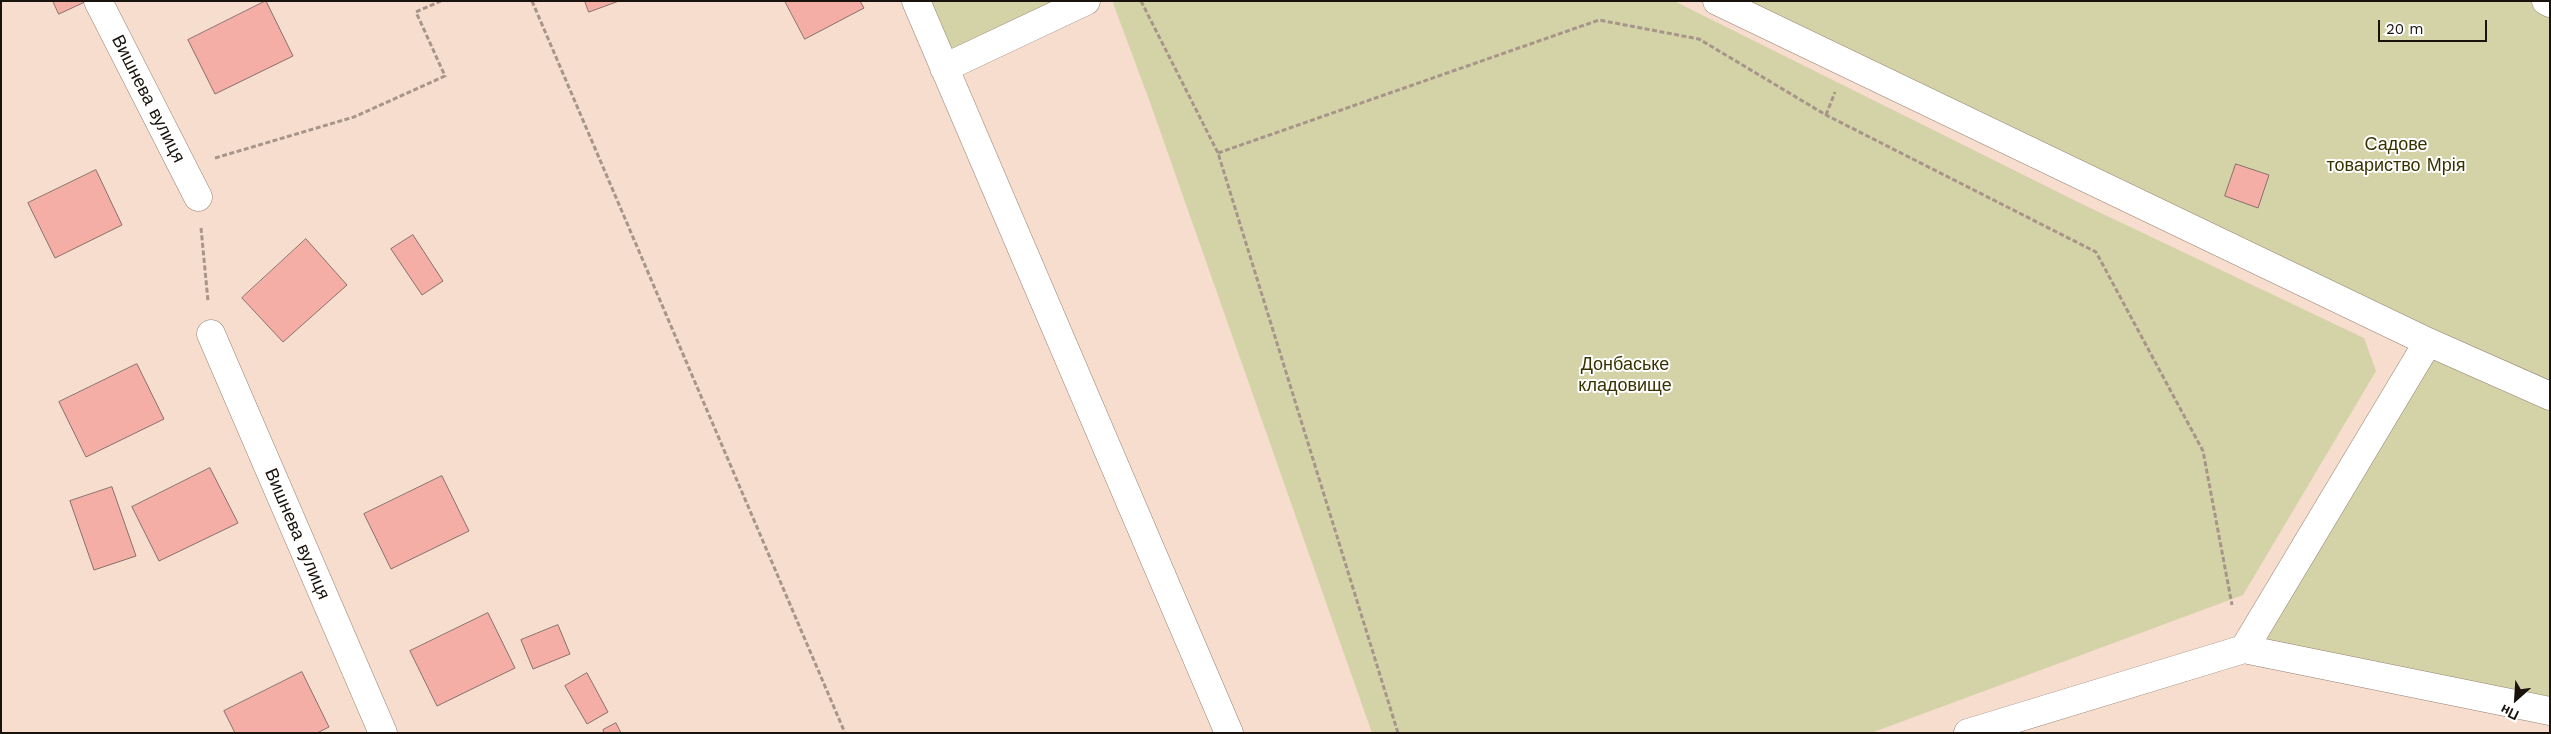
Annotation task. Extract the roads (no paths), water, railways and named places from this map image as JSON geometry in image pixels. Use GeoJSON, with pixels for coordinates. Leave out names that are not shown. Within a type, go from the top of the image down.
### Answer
{"type":"FeatureCollection","features":[{"type":"Feature","properties":{"kind":"street","name":"Вишнева вулиця"},"geometry":{"type":"LineString","coordinates":[[98,1],[198,197]]}},
{"type":"Feature","properties":{"kind":"street"},"geometry":{"type":"LineString","coordinates":[[916,1],[1229,733]]}},
{"type":"Feature","properties":{"kind":"street"},"geometry":{"type":"LineString","coordinates":[[944,68],[1086,1]]}},
{"type":"Feature","properties":{"kind":"street"},"geometry":{"type":"LineString","coordinates":[[1717,1],[2428,342],[2550,396]]}},
{"type":"Feature","properties":{"kind":"street","name":"Вишнева вулиця"},"geometry":{"type":"LineString","coordinates":[[211,334],[383,733]]}},
{"type":"Feature","properties":{"kind":"street"},"geometry":{"type":"LineString","coordinates":[[2244,649],[2428,342]]}},
{"type":"Feature","properties":{"kind":"street"},"geometry":{"type":"LineString","coordinates":[[1968,733],[2244,649],[2550,711]]}},
{"type":"Feature","properties":{"kind":"park label","name":"Садове товариство Мрія"},"geometry":{"type":"Point","coordinates":[2396,155]}},
{"type":"Feature","properties":{"kind":"park label","name":"Донбаське кладовище"},"geometry":{"type":"Point","coordinates":[1625,375]}}]}
